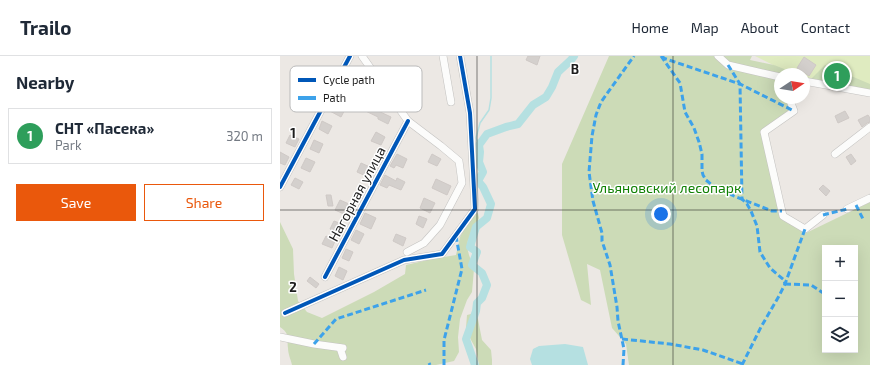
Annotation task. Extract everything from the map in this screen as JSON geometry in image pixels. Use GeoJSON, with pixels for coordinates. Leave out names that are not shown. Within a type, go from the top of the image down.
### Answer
{"type":"FeatureCollection","features":[{"type":"Feature","properties":{"kind":"street"},"geometry":{"type":"LineString","coordinates":[[345,66],[350,56]]}},
{"type":"Feature","properties":{"kind":"street"},"geometry":{"type":"LineString","coordinates":[[362,56],[369,66]]}},
{"type":"Feature","properties":{"kind":"street"},"geometry":{"type":"LineString","coordinates":[[443,56],[451,102]]}},
{"type":"Feature","properties":{"kind":"street"},"geometry":{"type":"LineString","coordinates":[[285,313],[404,260],[442,254],[476,209],[470,113],[460,56]]}},
{"type":"Feature","properties":{"kind":"street"},"geometry":{"type":"LineString","coordinates":[[718,56],[728,65],[774,76]]}},
{"type":"Feature","properties":{"kind":"street"},"geometry":{"type":"LineString","coordinates":[[810,82],[870,93]]}},
{"type":"Feature","properties":{"kind":"street"},"geometry":{"type":"LineString","coordinates":[[791,104],[794,111],[764,132],[783,216],[805,229],[823,215]]}},
{"type":"Feature","properties":{"kind":"street"},"geometry":{"type":"LineString","coordinates":[[280,187],[320,112]]}},
{"type":"Feature","properties":{"kind":"street"},"geometry":{"type":"LineString","coordinates":[[402,112],[408,120],[459,161],[462,183],[440,225],[424,244],[407,252]]}},
{"type":"Feature","properties":{"kind":"street","name":"Нагорная улица"},"geometry":{"type":"LineString","coordinates":[[325,277],[408,120]]}},
{"type":"Feature","properties":{"kind":"street"},"geometry":{"type":"LineString","coordinates":[[835,154],[870,127]]}},
{"type":"Feature","properties":{"kind":"street"},"geometry":{"type":"LineString","coordinates":[[847,209],[870,198]]}},
{"type":"Feature","properties":{"kind":"street"},"geometry":{"type":"LineString","coordinates":[[280,337],[342,348],[342,357]]}},
{"type":"Feature","properties":{"kind":"green space","name":"Ульяновский лесопарк"},"geometry":{"type":"Polygon","coordinates":[[[609,56],[752,56],[750,60],[782,68],[774,68],[774,104],[789,104],[789,111],[762,130],[781,218],[806,233],[870,202],[870,365],[629,365],[626,344],[612,328],[600,270],[587,264],[591,305],[581,300],[562,235],[562,164],[609,56]]]}},
{"type":"Feature","properties":{"kind":"green space"},"geometry":{"type":"Polygon","coordinates":[[[755,56],[870,56],[870,92],[810,80],[810,68],[779,68],[755,56]]]}},
{"type":"Feature","properties":{"kind":"green space"},"geometry":{"type":"Polygon","coordinates":[[[825,65],[870,84],[870,91],[810,86],[811,79],[825,65]]]}},
{"type":"Feature","properties":{"kind":"green space"},"geometry":{"type":"Polygon","coordinates":[[[478,213],[479,218],[474,231],[468,240],[467,247],[474,269],[472,292],[467,300],[460,319],[458,337],[459,352],[454,361],[436,365],[292,365],[288,352],[287,336],[280,327],[280,222],[293,249],[294,274],[298,301],[307,312],[322,318],[374,292],[405,274],[406,265],[456,255],[460,237],[464,229],[474,214],[478,213]]]}},
{"type":"Feature","properties":{"kind":"green space"},"geometry":{"type":"Polygon","coordinates":[[[477,314],[482,340],[491,350],[492,365],[479,365],[476,349],[466,328],[467,315],[477,314]]]}},
{"type":"Feature","properties":{"kind":"water"},"geometry":{"type":"Polygon","coordinates":[[[565,344],[583,347],[588,365],[532,365],[530,359],[533,349],[539,346],[565,344]]]}},
{"type":"Feature","properties":{"kind":"building"},"geometry":{"type":"Polygon","coordinates":[[[528,56],[540,56],[537,65],[526,60],[528,56]]]}},
{"type":"Feature","properties":{"kind":"building"},"geometry":{"type":"Polygon","coordinates":[[[804,57],[816,65],[810,74],[810,68],[797,68],[804,57]]]}},
{"type":"Feature","properties":{"kind":"building"},"geometry":{"type":"Polygon","coordinates":[[[845,111],[849,118],[838,123],[835,116],[845,111]]]}},
{"type":"Feature","properties":{"kind":"building"},"geometry":{"type":"Polygon","coordinates":[[[332,112],[344,112],[341,117],[332,112]]]}},
{"type":"Feature","properties":{"kind":"building"},"geometry":{"type":"Polygon","coordinates":[[[368,112],[380,112],[391,117],[388,124],[378,119],[378,117],[368,112]]]}},
{"type":"Feature","properties":{"kind":"building"},"geometry":{"type":"Polygon","coordinates":[[[868,115],[870,122],[862,127],[858,120],[868,115]]]}},
{"type":"Feature","properties":{"kind":"building"},"geometry":{"type":"Polygon","coordinates":[[[322,121],[332,126],[328,134],[319,129],[322,121]]]}},
{"type":"Feature","properties":{"kind":"building"},"geometry":{"type":"Polygon","coordinates":[[[376,132],[385,137],[381,145],[371,141],[376,132]]]}},
{"type":"Feature","properties":{"kind":"building"},"geometry":{"type":"Polygon","coordinates":[[[290,135],[299,139],[295,147],[286,143],[290,135]]]}},
{"type":"Feature","properties":{"kind":"building"},"geometry":{"type":"Polygon","coordinates":[[[314,140],[323,144],[319,153],[310,149],[314,140]]]}},
{"type":"Feature","properties":{"kind":"building"},"geometry":{"type":"Polygon","coordinates":[[[280,152],[289,157],[285,165],[280,163],[280,152]]]}},
{"type":"Feature","properties":{"kind":"building"},"geometry":{"type":"Polygon","coordinates":[[[397,154],[407,159],[403,168],[396,165],[394,168],[390,166],[397,154]]]}},
{"type":"Feature","properties":{"kind":"building"},"geometry":{"type":"Polygon","coordinates":[[[432,154],[441,159],[437,166],[428,162],[432,154]]]}},
{"type":"Feature","properties":{"kind":"building"},"geometry":{"type":"Polygon","coordinates":[[[851,154],[856,161],[851,165],[846,157],[851,154]]]}},
{"type":"Feature","properties":{"kind":"building"},"geometry":{"type":"Polygon","coordinates":[[[306,158],[315,162],[310,172],[301,168],[306,158]]]}},
{"type":"Feature","properties":{"kind":"building"},"geometry":{"type":"Polygon","coordinates":[[[361,163],[370,167],[366,176],[357,172],[361,163]]]}},
{"type":"Feature","properties":{"kind":"building"},"geometry":{"type":"Polygon","coordinates":[[[385,175],[396,181],[397,178],[405,182],[401,190],[389,185],[387,188],[380,185],[385,175]]]}},
{"type":"Feature","properties":{"kind":"building"},"geometry":{"type":"Polygon","coordinates":[[[295,178],[303,182],[299,189],[291,185],[295,178]]]}},
{"type":"Feature","properties":{"kind":"building"},"geometry":{"type":"Polygon","coordinates":[[[436,179],[451,186],[447,195],[432,188],[436,179]]]}},
{"type":"Feature","properties":{"kind":"building"},"geometry":{"type":"Polygon","coordinates":[[[823,185],[830,191],[826,196],[819,189],[823,185]]]}},
{"type":"Feature","properties":{"kind":"building"},"geometry":{"type":"Polygon","coordinates":[[[326,195],[331,195],[333,206],[328,206],[326,195]]]}},
{"type":"Feature","properties":{"kind":"building"},"geometry":{"type":"Polygon","coordinates":[[[424,198],[435,203],[430,213],[420,208],[424,198]]]}},
{"type":"Feature","properties":{"kind":"building"},"geometry":{"type":"Polygon","coordinates":[[[340,200],[349,204],[344,214],[335,210],[340,200]]]}},
{"type":"Feature","properties":{"kind":"building"},"geometry":{"type":"Polygon","coordinates":[[[365,213],[376,218],[371,229],[360,224],[365,213]]]}},
{"type":"Feature","properties":{"kind":"building"},"geometry":{"type":"Polygon","coordinates":[[[419,216],[427,219],[423,228],[416,224],[419,216]]]}},
{"type":"Feature","properties":{"kind":"building"},"geometry":{"type":"Polygon","coordinates":[[[334,221],[342,224],[338,233],[330,229],[334,221]]]}},
{"type":"Feature","properties":{"kind":"building"},"geometry":{"type":"Polygon","coordinates":[[[356,230],[364,234],[359,244],[351,240],[356,230]]]}},
{"type":"Feature","properties":{"kind":"building"},"geometry":{"type":"Polygon","coordinates":[[[396,234],[406,238],[403,246],[393,241],[396,234]]]}},
{"type":"Feature","properties":{"kind":"building"},"geometry":{"type":"Polygon","coordinates":[[[326,236],[335,241],[332,248],[322,244],[326,236]]]}},
{"type":"Feature","properties":{"kind":"building"},"geometry":{"type":"Polygon","coordinates":[[[346,249],[353,252],[349,261],[342,258],[346,249]]]}},
{"type":"Feature","properties":{"kind":"building"},"geometry":{"type":"Polygon","coordinates":[[[339,267],[347,271],[343,280],[335,276],[339,267]]]}},
{"type":"Feature","properties":{"kind":"building"},"geometry":{"type":"Polygon","coordinates":[[[310,277],[319,284],[316,288],[307,281],[310,277]]]}},
{"type":"Feature","properties":{"kind":"waterway"},"geometry":{"type":"LineString","coordinates":[[479,145],[476,138],[480,123],[489,110],[491,98],[491,56]]}},
{"type":"Feature","properties":{"kind":"waterway"},"geometry":{"type":"LineString","coordinates":[[475,365],[466,339],[476,311],[477,303],[482,298],[487,285],[482,273],[472,265],[477,252],[470,247],[476,227],[487,218],[491,204],[483,187],[478,181],[483,172],[479,162],[479,145],[487,134],[518,124],[533,105],[546,97],[558,72],[574,56]]}},
{"type":"Feature","properties":{"kind":"marked path"},"geometry":{"type":"LineString","coordinates":[[623,365],[624,349],[618,321],[610,265],[602,241],[602,233],[593,201],[589,172],[592,136],[596,115],[601,102],[634,56]]}},
{"type":"Feature","properties":{"kind":"marked path"},"geometry":{"type":"LineString","coordinates":[[661,56],[680,83],[685,112],[694,128],[699,142],[702,154],[702,171],[706,180],[712,185],[734,196],[772,211],[782,211]]}},
{"type":"Feature","properties":{"kind":"marked path"},"geometry":{"type":"LineString","coordinates":[[663,56],[663,58],[740,84],[794,111]]}},
{"type":"Feature","properties":{"kind":"marked path"},"geometry":{"type":"LineString","coordinates":[[728,65],[740,84],[742,199],[751,211],[757,226],[760,252],[770,268],[784,280],[785,284]]}},
{"type":"Feature","properties":{"kind":"marked path"},"geometry":{"type":"LineString","coordinates":[[856,205],[863,219]]}},
{"type":"Feature","properties":{"kind":"marked path"},"geometry":{"type":"LineString","coordinates":[[823,215],[847,209]]}},
{"type":"Feature","properties":{"kind":"marked path"},"geometry":{"type":"LineString","coordinates":[[742,365],[785,284],[805,229]]}},
{"type":"Feature","properties":{"kind":"marked path"},"geometry":{"type":"LineString","coordinates":[[444,365],[444,340],[462,269],[456,236]]}},
{"type":"Feature","properties":{"kind":"marked path"},"geometry":{"type":"LineString","coordinates":[[785,284],[811,285],[822,292]]}},
{"type":"Feature","properties":{"kind":"marked path"},"geometry":{"type":"LineString","coordinates":[[314,344],[336,319],[426,290]]}},
{"type":"Feature","properties":{"kind":"marked path"},"geometry":{"type":"LineString","coordinates":[[622,339],[670,344],[703,350],[743,364]]}},
{"type":"Feature","properties":{"kind":"cycle path"},"geometry":{"type":"LineString","coordinates":[[345,66],[350,56]]}},
{"type":"Feature","properties":{"kind":"cycle path"},"geometry":{"type":"LineString","coordinates":[[285,313],[404,260],[442,254],[475,209],[470,113],[460,56]]}},
{"type":"Feature","properties":{"kind":"cycle path"},"geometry":{"type":"LineString","coordinates":[[280,187],[320,112]]}},
{"type":"Feature","properties":{"kind":"cycle path"},"geometry":{"type":"LineString","coordinates":[[325,277],[408,121]]}},
{"type":"Feature","properties":{"kind":"place","name":"СНТ «Пасека»"},"geometry":{"type":"Point","coordinates":[837,76]}}]}
